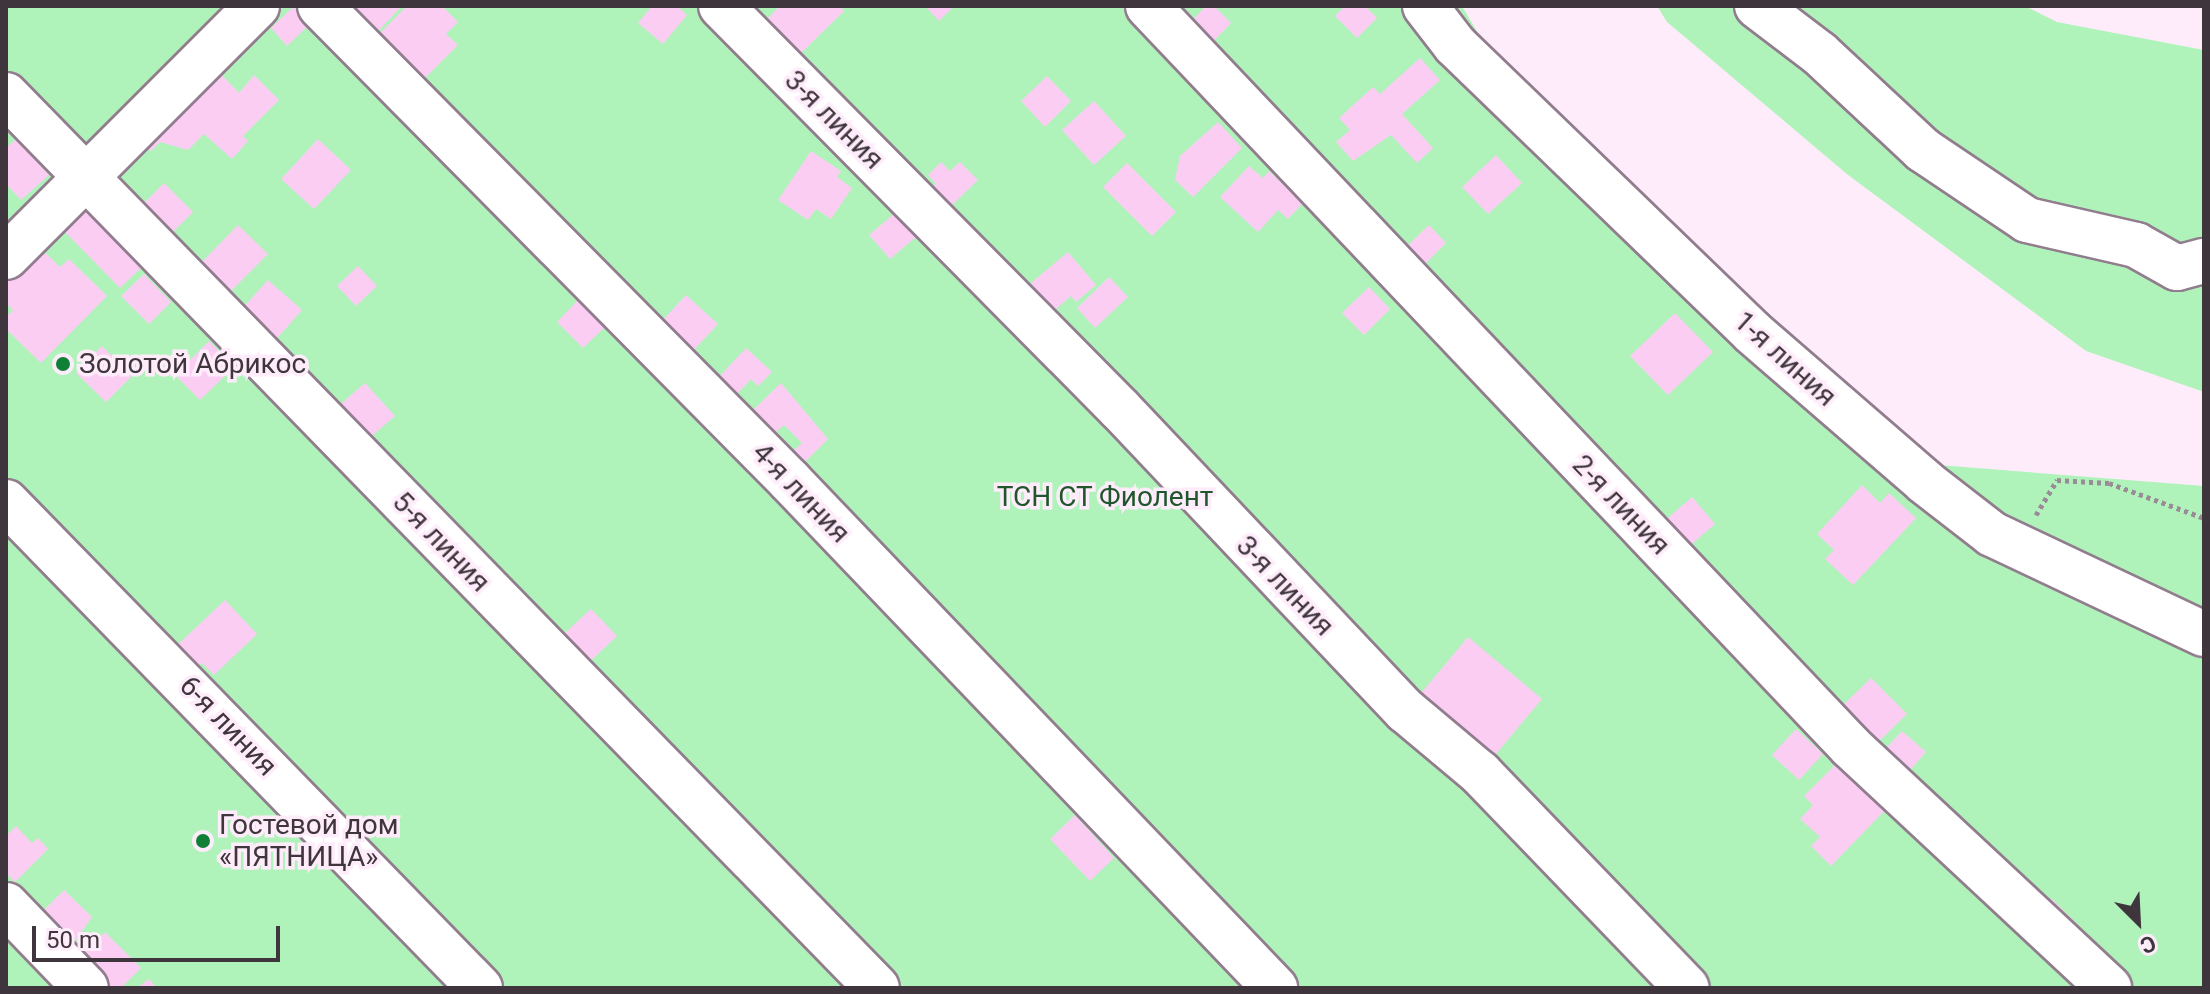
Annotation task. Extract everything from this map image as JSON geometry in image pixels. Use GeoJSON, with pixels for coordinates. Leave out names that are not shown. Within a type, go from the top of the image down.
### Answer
{"type":"FeatureCollection","features":[{"type":"Feature","properties":{"kind":"street"},"geometry":{"type":"LineString","coordinates":[[6,257],[257,6]]}},
{"type":"Feature","properties":{"kind":"street","name":"4-я линия"},"geometry":{"type":"LineString","coordinates":[[320,6],[790,481],[1275,988]]}},
{"type":"Feature","properties":{"kind":"street","name":"3-я линия"},"geometry":{"type":"LineString","coordinates":[[721,6],[1120,409],[1406,711],[1480,773],[1687,988]]}},
{"type":"Feature","properties":{"kind":"street","name":"2-я линия"},"geometry":{"type":"LineString","coordinates":[[1148,6],[1851,747],[2109,988]]}},
{"type":"Feature","properties":{"kind":"street","name":"1-я линия"},"geometry":{"type":"LineString","coordinates":[[1425,6],[1455,45],[1752,332],[1925,482],[1992,534],[2204,634]]}},
{"type":"Feature","properties":{"kind":"street"},"geometry":{"type":"LineString","coordinates":[[1757,6],[1819,53],[1923,150],[2027,220],[2136,245],[2177,268],[2204,261]]}},
{"type":"Feature","properties":{"kind":"street","name":"5-я линия"},"geometry":{"type":"LineString","coordinates":[[6,95],[82,179],[877,988]]}},
{"type":"Feature","properties":{"kind":"street","name":"6-я линия"},"geometry":{"type":"LineString","coordinates":[[6,502],[480,988]]}},
{"type":"Feature","properties":{"kind":"street"},"geometry":{"type":"LineString","coordinates":[[6,905],[86,988]]}},
{"type":"Feature","properties":{"kind":"path"},"geometry":{"type":"LineString","coordinates":[[2027,552],[2039,503],[2057,480],[2109,483],[2204,518]]}},
{"type":"Feature","properties":{"kind":"green space","name":"ТСН СТ Фиолент"},"geometry":{"type":"Polygon","coordinates":[[[6,6],[1462,6],[1486,47],[1901,462],[2204,486],[2204,988],[6,988],[6,6]]]}},
{"type":"Feature","properties":{"kind":"green space"},"geometry":{"type":"Polygon","coordinates":[[[1657,6],[2025,6],[2057,22],[2204,50],[2204,392],[2086,351],[1848,175],[1667,22],[1657,6]]]}},
{"type":"Feature","properties":{"kind":"building"},"geometry":{"type":"Polygon","coordinates":[[[330,6],[402,6],[368,42],[330,6]]]}},
{"type":"Feature","properties":{"kind":"building"},"geometry":{"type":"Polygon","coordinates":[[[407,6],[442,6],[458,22],[446,34],[458,45],[420,83],[374,39],[407,6]]]}},
{"type":"Feature","properties":{"kind":"building"},"geometry":{"type":"Polygon","coordinates":[[[652,6],[677,6],[687,15],[663,44],[638,23],[652,6]]]}},
{"type":"Feature","properties":{"kind":"building"},"geometry":{"type":"Polygon","coordinates":[[[780,6],[839,6],[844,11],[790,64],[756,30],[780,6]]]}},
{"type":"Feature","properties":{"kind":"building"},"geometry":{"type":"Polygon","coordinates":[[[925,6],[954,6],[939,21],[925,6]]]}},
{"type":"Feature","properties":{"kind":"building"},"geometry":{"type":"Polygon","coordinates":[[[1206,6],[1214,6],[1231,23],[1206,49],[1185,28],[1206,6]]]}},
{"type":"Feature","properties":{"kind":"building"},"geometry":{"type":"Polygon","coordinates":[[[1345,6],[1365,6],[1377,18],[1357,38],[1335,16],[1345,6]]]}},
{"type":"Feature","properties":{"kind":"building"},"geometry":{"type":"Polygon","coordinates":[[[293,7],[309,25],[287,46],[271,28],[293,7]]]}},
{"type":"Feature","properties":{"kind":"building"},"geometry":{"type":"Polygon","coordinates":[[[1420,58],[1440,80],[1402,114],[1433,148],[1417,163],[1391,135],[1353,161],[1336,142],[1350,130],[1339,118],[1373,87],[1380,94],[1420,58]]]}},
{"type":"Feature","properties":{"kind":"building"},"geometry":{"type":"Polygon","coordinates":[[[217,70],[239,93],[254,75],[279,100],[243,136],[248,141],[232,159],[204,134],[188,150],[160,142],[151,151],[146,148],[125,170],[112,154],[217,70]]]}},
{"type":"Feature","properties":{"kind":"building"},"geometry":{"type":"Polygon","coordinates":[[[1047,76],[1071,101],[1045,127],[1021,101],[1047,76]]]}},
{"type":"Feature","properties":{"kind":"building"},"geometry":{"type":"Polygon","coordinates":[[[1094,101],[1126,136],[1094,165],[1062,130],[1094,101]]]}},
{"type":"Feature","properties":{"kind":"building"},"geometry":{"type":"Polygon","coordinates":[[[1218,122],[1242,148],[1193,197],[1175,180],[1180,156],[1218,122]]]}},
{"type":"Feature","properties":{"kind":"building"},"geometry":{"type":"Polygon","coordinates":[[[16,139],[49,175],[21,200],[6,184],[6,148],[16,139]]]}},
{"type":"Feature","properties":{"kind":"building"},"geometry":{"type":"Polygon","coordinates":[[[318,139],[351,170],[314,209],[281,179],[318,139]]]}},
{"type":"Feature","properties":{"kind":"building"},"geometry":{"type":"Polygon","coordinates":[[[811,151],[841,171],[837,177],[852,188],[831,219],[816,209],[808,220],[778,200],[811,151]]]}},
{"type":"Feature","properties":{"kind":"building"},"geometry":{"type":"Polygon","coordinates":[[[1496,155],[1522,183],[1488,214],[1462,187],[1496,155]]]}},
{"type":"Feature","properties":{"kind":"building"},"geometry":{"type":"Polygon","coordinates":[[[941,162],[950,171],[960,162],[978,180],[945,212],[926,193],[936,184],[928,175],[941,162]]]}},
{"type":"Feature","properties":{"kind":"building"},"geometry":{"type":"Polygon","coordinates":[[[1127,163],[1176,212],[1152,236],[1103,187],[1127,163]]]}},
{"type":"Feature","properties":{"kind":"building"},"geometry":{"type":"Polygon","coordinates":[[[1249,166],[1263,178],[1269,171],[1303,203],[1288,219],[1278,210],[1258,232],[1220,197],[1249,166]]]}},
{"type":"Feature","properties":{"kind":"building"},"geometry":{"type":"Polygon","coordinates":[[[164,183],[193,212],[167,238],[138,209],[164,183]]]}},
{"type":"Feature","properties":{"kind":"building"},"geometry":{"type":"Polygon","coordinates":[[[89,207],[145,264],[120,288],[64,231],[89,207]]]}},
{"type":"Feature","properties":{"kind":"building"},"geometry":{"type":"Polygon","coordinates":[[[902,207],[923,231],[890,259],[869,235],[902,207]]]}},
{"type":"Feature","properties":{"kind":"building"},"geometry":{"type":"Polygon","coordinates":[[[238,225],[268,254],[228,294],[199,265],[238,225]]]}},
{"type":"Feature","properties":{"kind":"building"},"geometry":{"type":"Polygon","coordinates":[[[1429,225],[1446,243],[1418,271],[1400,253],[1429,225]]]}},
{"type":"Feature","properties":{"kind":"building"},"geometry":{"type":"Polygon","coordinates":[[[40,248],[60,267],[69,259],[107,296],[41,363],[6,329],[6,317],[13,310],[6,303],[6,283],[40,248]]]}},
{"type":"Feature","properties":{"kind":"building"},"geometry":{"type":"Polygon","coordinates":[[[1068,252],[1096,285],[1076,302],[1071,296],[1043,320],[1027,301],[1038,292],[1031,283],[1068,252]]]}},
{"type":"Feature","properties":{"kind":"building"},"geometry":{"type":"Polygon","coordinates":[[[358,266],[377,286],[356,306],[337,286],[358,266]]]}},
{"type":"Feature","properties":{"kind":"building"},"geometry":{"type":"Polygon","coordinates":[[[144,274],[171,302],[149,324],[121,296],[144,274]]]}},
{"type":"Feature","properties":{"kind":"building"},"geometry":{"type":"Polygon","coordinates":[[[1109,277],[1128,297],[1095,328],[1077,308],[1109,277]]]}},
{"type":"Feature","properties":{"kind":"building"},"geometry":{"type":"Polygon","coordinates":[[[268,280],[302,310],[265,352],[241,310],[268,280]]]}},
{"type":"Feature","properties":{"kind":"building"},"geometry":{"type":"Polygon","coordinates":[[[1369,287],[1390,309],[1364,335],[1342,313],[1369,287]]]}},
{"type":"Feature","properties":{"kind":"building"},"geometry":{"type":"Polygon","coordinates":[[[686,295],[718,324],[691,353],[659,324],[686,295]]]}},
{"type":"Feature","properties":{"kind":"building"},"geometry":{"type":"Polygon","coordinates":[[[578,300],[605,327],[583,348],[557,322],[578,300]]]}},
{"type":"Feature","properties":{"kind":"building"},"geometry":{"type":"Polygon","coordinates":[[[1675,313],[1713,352],[1668,395],[1630,356],[1675,313]]]}},
{"type":"Feature","properties":{"kind":"building"},"geometry":{"type":"Polygon","coordinates":[[[209,341],[234,367],[200,400],[175,375],[209,341]]]}},
{"type":"Feature","properties":{"kind":"building"},"geometry":{"type":"Polygon","coordinates":[[[102,346],[132,376],[106,402],[76,373],[102,346]]]}},
{"type":"Feature","properties":{"kind":"building"},"geometry":{"type":"Polygon","coordinates":[[[746,348],[772,372],[758,386],[751,379],[736,395],[718,378],[746,348]]]}},
{"type":"Feature","properties":{"kind":"building"},"geometry":{"type":"Polygon","coordinates":[[[365,383],[395,416],[359,447],[329,414],[365,383]]]}},
{"type":"Feature","properties":{"kind":"building"},"geometry":{"type":"Polygon","coordinates":[[[781,383],[828,439],[802,465],[791,453],[802,443],[784,425],[776,432],[753,410],[781,383]]]}},
{"type":"Feature","properties":{"kind":"building"},"geometry":{"type":"Polygon","coordinates":[[[1862,485],[1880,503],[1889,493],[1916,518],[1853,585],[1825,559],[1834,550],[1817,534],[1862,485]]]}},
{"type":"Feature","properties":{"kind":"building"},"geometry":{"type":"Polygon","coordinates":[[[1692,497],[1715,524],[1685,550],[1662,523],[1692,497]]]}},
{"type":"Feature","properties":{"kind":"building"},"geometry":{"type":"Polygon","coordinates":[[[225,600],[257,634],[214,675],[202,663],[188,675],[168,654],[225,600]]]}},
{"type":"Feature","properties":{"kind":"building"},"geometry":{"type":"Polygon","coordinates":[[[591,609],[617,636],[582,669],[556,641],[591,609]]]}},
{"type":"Feature","properties":{"kind":"building"},"geometry":{"type":"Polygon","coordinates":[[[1468,637],[1542,699],[1480,773],[1406,711],[1468,637]]]}},
{"type":"Feature","properties":{"kind":"building"},"geometry":{"type":"Polygon","coordinates":[[[1871,678],[1907,714],[1867,753],[1841,707],[1871,678]]]}},
{"type":"Feature","properties":{"kind":"building"},"geometry":{"type":"Polygon","coordinates":[[[1796,729],[1823,754],[1799,780],[1772,755],[1796,729]]]}},
{"type":"Feature","properties":{"kind":"building"},"geometry":{"type":"Polygon","coordinates":[[[1902,731],[1926,752],[1904,777],[1880,755],[1902,731]]]}},
{"type":"Feature","properties":{"kind":"building"},"geometry":{"type":"Polygon","coordinates":[[[1841,759],[1890,805],[1831,866],[1811,846],[1820,837],[1800,819],[1813,805],[1804,796],[1841,759]]]}},
{"type":"Feature","properties":{"kind":"building"},"geometry":{"type":"Polygon","coordinates":[[[1075,815],[1114,858],[1090,881],[1050,839],[1075,815]]]}},
{"type":"Feature","properties":{"kind":"building"},"geometry":{"type":"Polygon","coordinates":[[[16,826],[32,843],[38,838],[48,849],[15,882],[6,873],[6,836],[16,826]]]}},
{"type":"Feature","properties":{"kind":"building"},"geometry":{"type":"Polygon","coordinates":[[[64,890],[92,917],[71,947],[39,915],[64,890]]]}},
{"type":"Feature","properties":{"kind":"building"},"geometry":{"type":"Polygon","coordinates":[[[2051,898],[2084,931],[2070,944],[2038,911],[2051,898]]]}},
{"type":"Feature","properties":{"kind":"building"},"geometry":{"type":"Polygon","coordinates":[[[105,932],[141,968],[121,988],[94,988],[71,965],[105,932]]]}},
{"type":"Feature","properties":{"kind":"building"},"geometry":{"type":"Polygon","coordinates":[[[149,979],[157,988],[137,988],[149,979]]]}},
{"type":"Feature","properties":{"kind":"place","name":"Золотой Абрикос"},"geometry":{"type":"Point","coordinates":[63,364]}},
{"type":"Feature","properties":{"kind":"place","name":"Гостевой дом «ПЯТНИЦА»"},"geometry":{"type":"Point","coordinates":[203,841]}}]}
